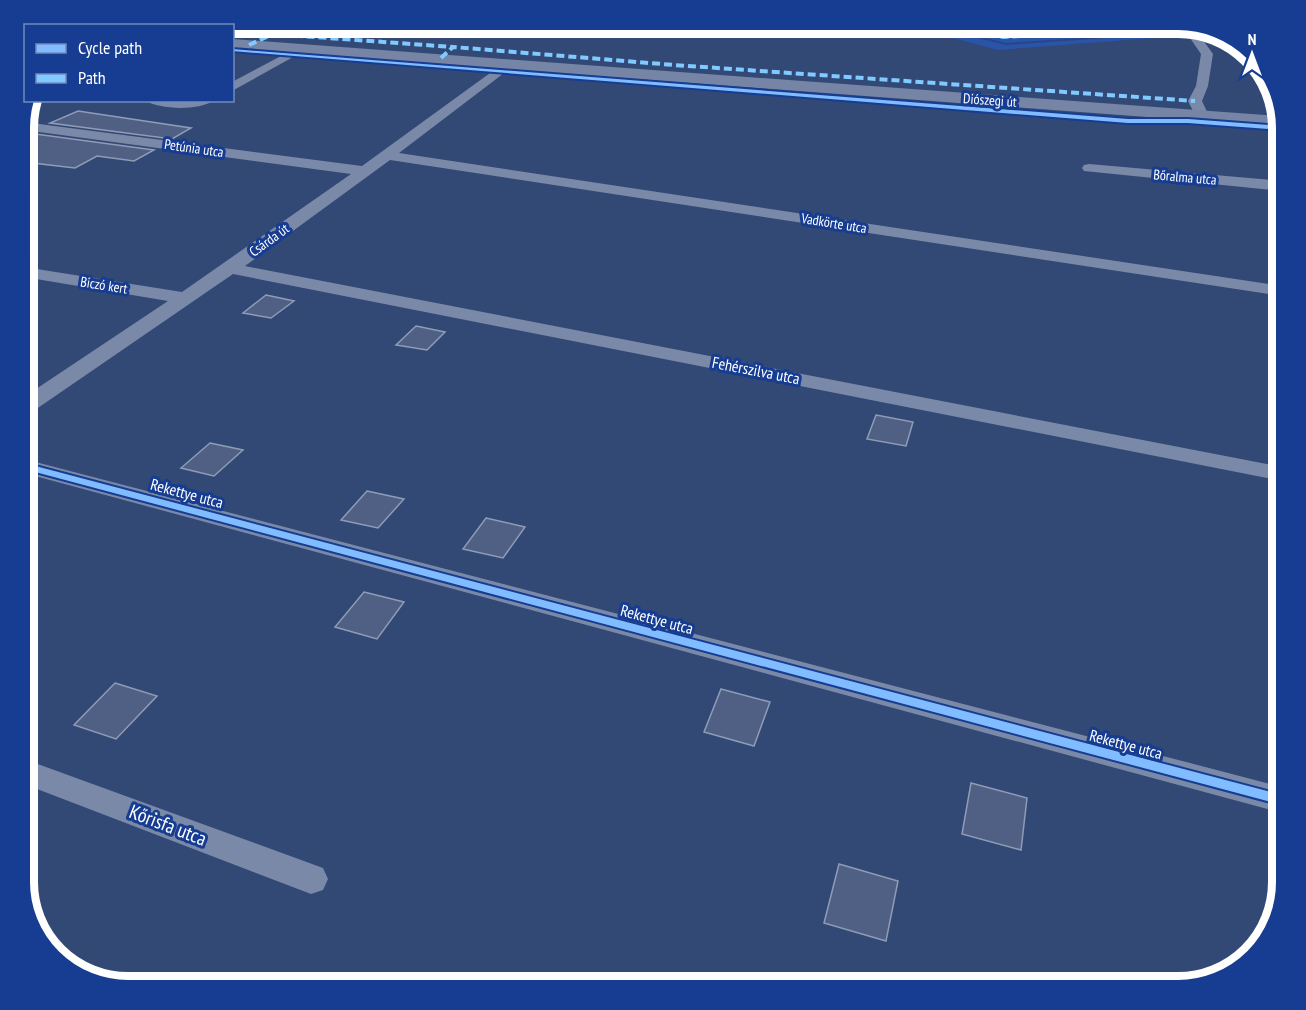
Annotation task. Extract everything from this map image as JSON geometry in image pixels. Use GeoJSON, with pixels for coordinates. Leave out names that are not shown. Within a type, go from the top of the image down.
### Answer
{"type":"FeatureCollection","features":[{"type":"Feature","properties":{"kind":"main road","name":"Diószegi út"},"geometry":{"type":"LineString","coordinates":[[234,44],[1271,121]]}},
{"type":"Feature","properties":{"kind":"street"},"geometry":{"type":"LineString","coordinates":[[1201,37],[1196,38],[1207,54],[1202,86],[1195,101],[1202,116]]}},
{"type":"Feature","properties":{"kind":"street"},"geometry":{"type":"LineString","coordinates":[[234,86],[300,49]]}},
{"type":"Feature","properties":{"kind":"street","name":"Csárda út"},"geometry":{"type":"LineString","coordinates":[[35,399],[230,268],[508,64]]}},
{"type":"Feature","properties":{"kind":"street"},"geometry":{"type":"LineString","coordinates":[[167,102],[192,105],[202,102]]}},
{"type":"Feature","properties":{"kind":"street","name":"Petúnia utca"},"geometry":{"type":"LineString","coordinates":[[35,127],[364,171]]}},
{"type":"Feature","properties":{"kind":"street","name":"Vadkörte utca"},"geometry":{"type":"LineString","coordinates":[[387,155],[1272,289]]}},
{"type":"Feature","properties":{"kind":"street","name":"Bőralma utca"},"geometry":{"type":"LineString","coordinates":[[1089,168],[1272,185]]}},
{"type":"Feature","properties":{"kind":"street","name":"Fehérszilva utca"},"geometry":{"type":"LineString","coordinates":[[230,268],[1272,472]]}},
{"type":"Feature","properties":{"kind":"street","name":"Biczó kert"},"geometry":{"type":"LineString","coordinates":[[35,274],[183,298]]}},
{"type":"Feature","properties":{"kind":"street","name":"Rekettye utca"},"geometry":{"type":"LineString","coordinates":[[35,469],[1272,797]]}},
{"type":"Feature","properties":{"kind":"street","name":"Kőrisfa utca"},"geometry":{"type":"LineString","coordinates":[[35,775],[311,879]]}},
{"type":"Feature","properties":{"kind":"shaded area"},"geometry":{"type":"Polygon","coordinates":[[[942,35],[1191,35],[998,50],[942,35]]]}},
{"type":"Feature","properties":{"kind":"building"},"geometry":{"type":"Polygon","coordinates":[[[78,111],[191,128],[172,139],[50,123],[78,111]]]}},
{"type":"Feature","properties":{"kind":"building"},"geometry":{"type":"Polygon","coordinates":[[[35,134],[154,150],[134,161],[97,156],[75,168],[35,163],[35,134]]]}},
{"type":"Feature","properties":{"kind":"building"},"geometry":{"type":"Polygon","coordinates":[[[266,295],[294,301],[271,318],[243,313],[266,295]]]}},
{"type":"Feature","properties":{"kind":"building"},"geometry":{"type":"Polygon","coordinates":[[[416,326],[445,332],[427,350],[396,345],[416,326]]]}},
{"type":"Feature","properties":{"kind":"building"},"geometry":{"type":"Polygon","coordinates":[[[876,415],[913,422],[906,446],[867,439],[876,415]]]}},
{"type":"Feature","properties":{"kind":"building"},"geometry":{"type":"Polygon","coordinates":[[[210,443],[243,450],[214,476],[181,468],[210,443]]]}},
{"type":"Feature","properties":{"kind":"building"},"geometry":{"type":"Polygon","coordinates":[[[367,491],[404,499],[378,528],[341,520],[367,491]]]}},
{"type":"Feature","properties":{"kind":"building"},"geometry":{"type":"Polygon","coordinates":[[[486,518],[525,527],[503,558],[463,549],[486,518]]]}},
{"type":"Feature","properties":{"kind":"building"},"geometry":{"type":"Polygon","coordinates":[[[364,592],[404,602],[377,639],[335,627],[364,592]]]}},
{"type":"Feature","properties":{"kind":"building"},"geometry":{"type":"Polygon","coordinates":[[[115,683],[157,696],[116,739],[74,725],[115,683]]]}},
{"type":"Feature","properties":{"kind":"building"},"geometry":{"type":"Polygon","coordinates":[[[721,689],[770,702],[754,746],[704,732],[721,689]]]}},
{"type":"Feature","properties":{"kind":"building"},"geometry":{"type":"Polygon","coordinates":[[[971,783],[1027,798],[1021,850],[962,834],[971,783]]]}},
{"type":"Feature","properties":{"kind":"building"},"geometry":{"type":"Polygon","coordinates":[[[839,864],[898,881],[886,941],[824,923],[839,864]]]}},
{"type":"Feature","properties":{"kind":"waterway"},"geometry":{"type":"LineString","coordinates":[[969,35],[1006,44],[1147,35]]}},
{"type":"Feature","properties":{"kind":"marked path"},"geometry":{"type":"LineString","coordinates":[[249,45],[271,35]]}},
{"type":"Feature","properties":{"kind":"marked path"},"geometry":{"type":"LineString","coordinates":[[287,35],[453,47]]}},
{"type":"Feature","properties":{"kind":"marked path"},"geometry":{"type":"LineString","coordinates":[[994,35],[1003,37],[1038,35]]}},
{"type":"Feature","properties":{"kind":"marked path"},"geometry":{"type":"LineString","coordinates":[[1192,35],[1196,38]]}},
{"type":"Feature","properties":{"kind":"marked path"},"geometry":{"type":"LineString","coordinates":[[441,58],[453,47],[674,65],[1195,101]]}},
{"type":"Feature","properties":{"kind":"cycle path"},"geometry":{"type":"LineString","coordinates":[[234,50],[1128,121],[1188,121],[1272,127]]}},
{"type":"Feature","properties":{"kind":"cycle path"},"geometry":{"type":"LineString","coordinates":[[35,469],[1272,797]]}}]}
